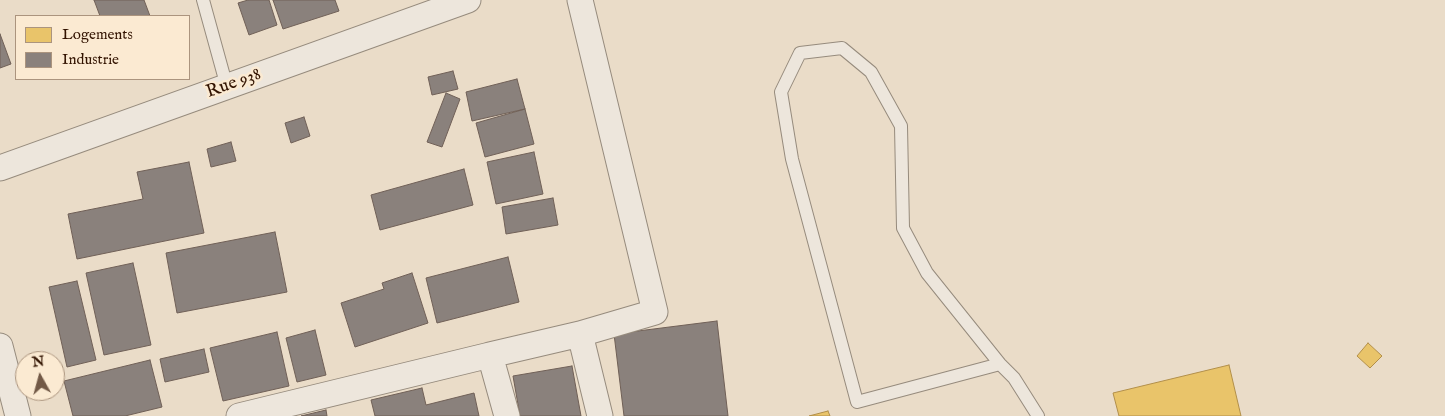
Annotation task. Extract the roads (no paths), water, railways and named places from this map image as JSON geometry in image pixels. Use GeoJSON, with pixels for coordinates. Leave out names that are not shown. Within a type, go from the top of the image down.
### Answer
{"type":"FeatureCollection","features":[{"type":"Feature","properties":{"kind":"street","name":"Rue 938"},"geometry":{"type":"LineString","coordinates":[[0,168],[468,0]]}},
{"type":"Feature","properties":{"kind":"street"},"geometry":{"type":"LineString","coordinates":[[239,416],[580,334],[655,312],[580,0]]}},
{"type":"Feature","properties":{"kind":"street"},"geometry":{"type":"LineString","coordinates":[[580,334],[600,416]]}},
{"type":"Feature","properties":{"kind":"street"},"geometry":{"type":"LineString","coordinates":[[0,346],[18,416]]}},
{"type":"Feature","properties":{"kind":"street"},"geometry":{"type":"LineString","coordinates":[[490,355],[507,416]]}},
{"type":"Feature","properties":{"kind":"lane"},"geometry":{"type":"LineString","coordinates":[[203,0],[227,87]]}},
{"type":"Feature","properties":{"kind":"lane"},"geometry":{"type":"LineString","coordinates":[[1000,364],[857,402],[792,159],[781,92],[800,53],[842,48],[871,72],[902,126],[904,228],[927,273],[1000,364],[1014,378],[1038,416]]}}]}
